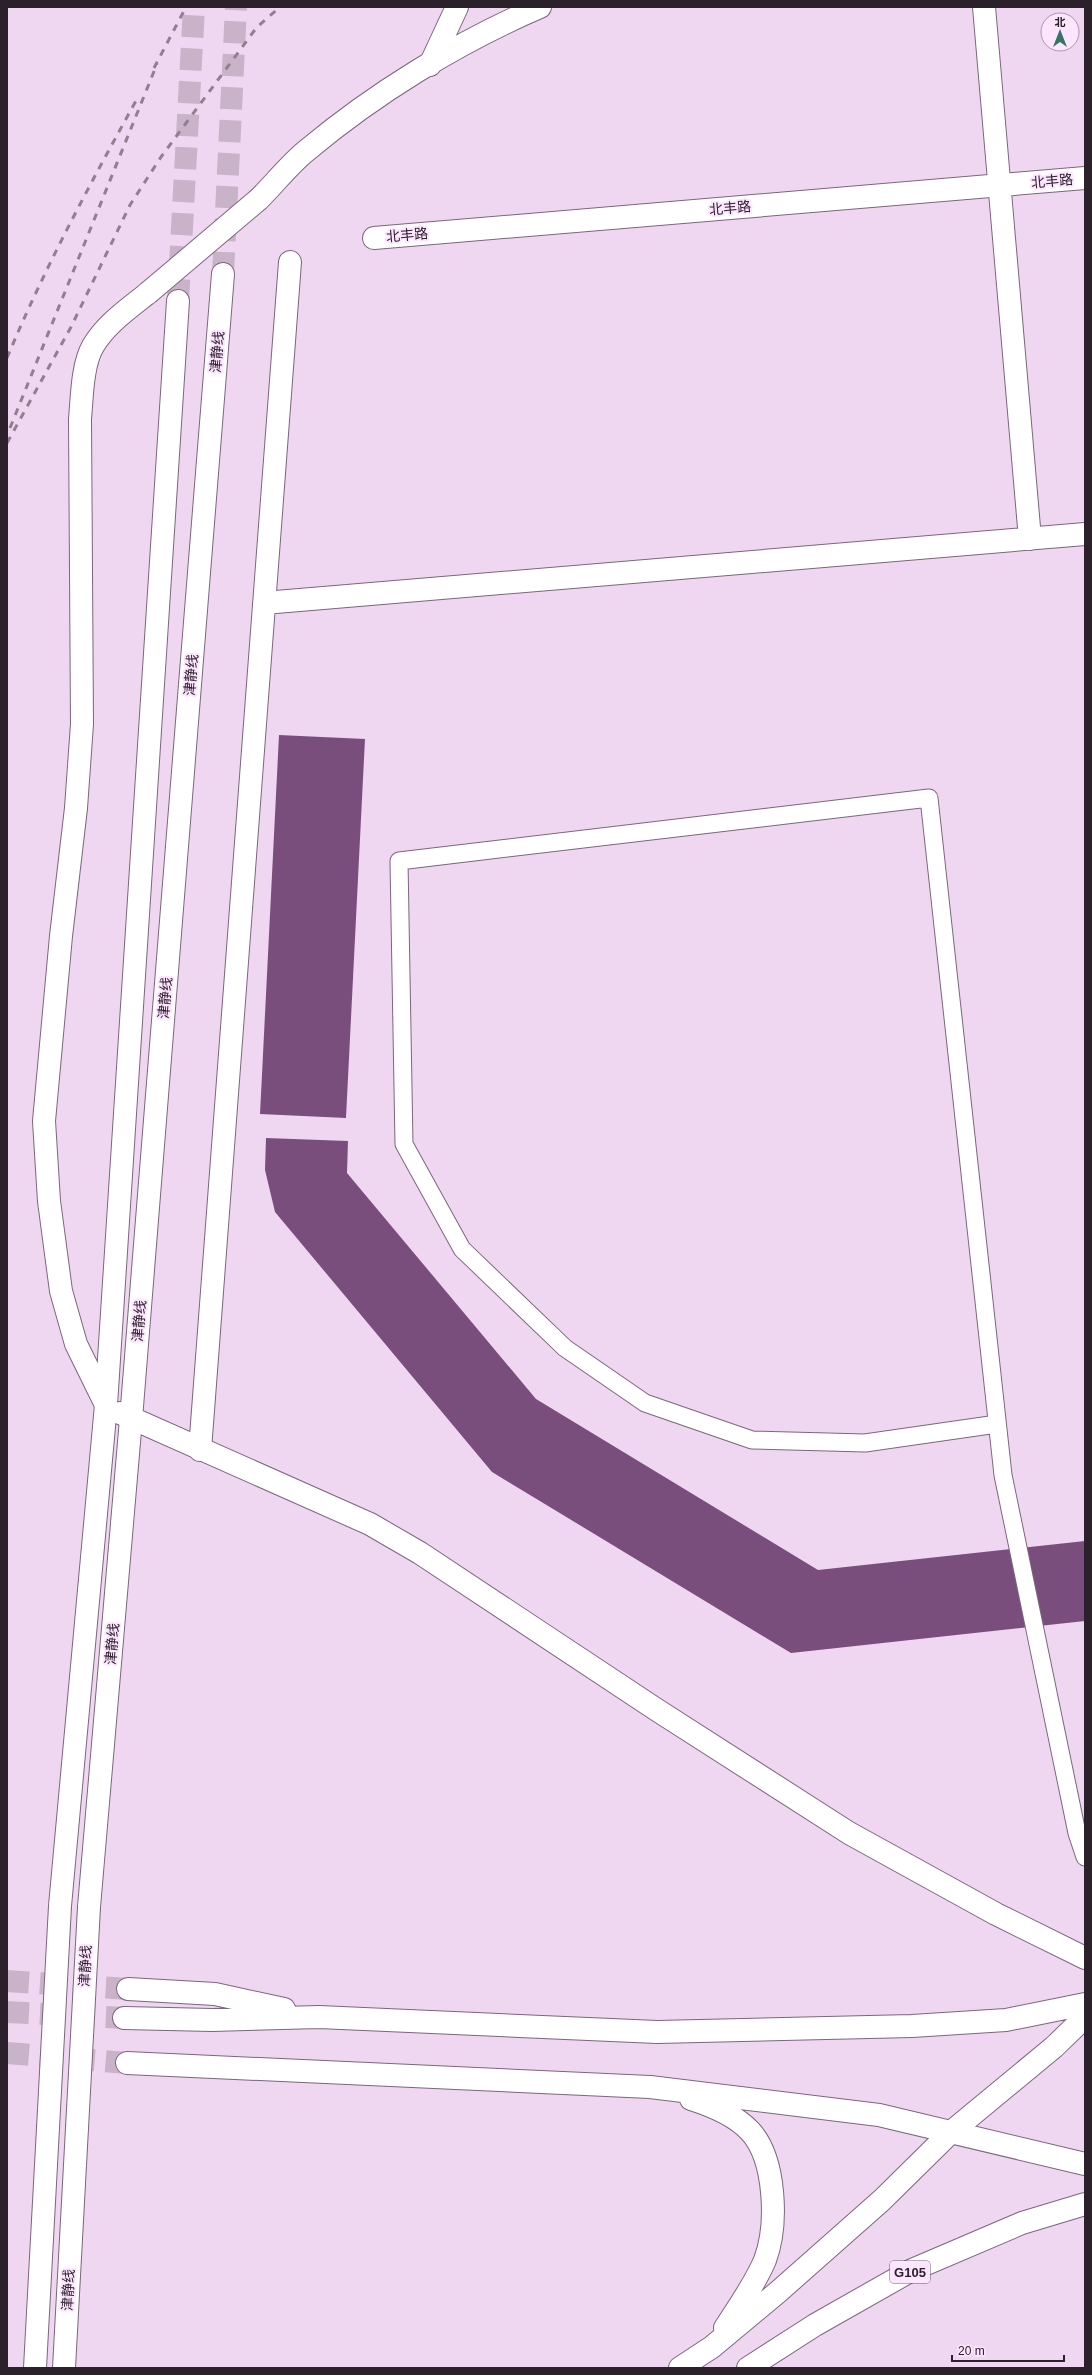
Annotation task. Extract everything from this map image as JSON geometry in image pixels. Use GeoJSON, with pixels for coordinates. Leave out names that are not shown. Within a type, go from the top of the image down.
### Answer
{"type":"FeatureCollection","features":[{"type":"Feature","properties":{"kind":"main road"},"geometry":{"type":"LineString","coordinates":[[430,65],[457,7]]}},
{"type":"Feature","properties":{"kind":"main road"},"geometry":{"type":"LineString","coordinates":[[540,7],[504,22],[357,110],[304,152],[259,199],[148,293],[115,318],[93,347],[83,381],[80,419],[82,724],[76,808],[61,936],[44,1121],[49,1201],[61,1291],[76,1344],[106,1405],[131,1419],[370,1524],[420,1553],[657,1710],[848,1832],[996,1914],[1085,1958]]}},
{"type":"Feature","properties":{"kind":"main road"},"geometry":{"type":"LineString","coordinates":[[984,7],[1001,185],[1030,539]]}},
{"type":"Feature","properties":{"kind":"main road","name":"北丰路"},"geometry":{"type":"LineString","coordinates":[[374,238],[1085,178]]}},
{"type":"Feature","properties":{"kind":"main road"},"geometry":{"type":"LineString","coordinates":[[200,1450],[290,262]]}},
{"type":"Feature","properties":{"kind":"main road","name":"津静线"},"geometry":{"type":"LineString","coordinates":[[64,2368],[89,1907],[131,1419],[223,274]]}},
{"type":"Feature","properties":{"kind":"main road","name":"津静线"},"geometry":{"type":"LineString","coordinates":[[35,2368],[60,1906],[106,1405],[178,301]]}},
{"type":"Feature","properties":{"kind":"main road"},"geometry":{"type":"LineString","coordinates":[[264,603],[1085,534]]}},
{"type":"Feature","properties":{"kind":"main road"},"geometry":{"type":"LineString","coordinates":[[128,1989],[215,1994],[319,2017]]}},
{"type":"Feature","properties":{"kind":"main road"},"geometry":{"type":"LineString","coordinates":[[124,2018],[212,2020],[319,2017],[657,2032],[912,2026],[1006,2020],[1085,2004]]}},
{"type":"Feature","properties":{"kind":"main road"},"geometry":{"type":"LineString","coordinates":[[680,2368],[712,2347],[882,2200],[950,2134],[1054,2047],[1085,2017]]}},
{"type":"Feature","properties":{"kind":"main road"},"geometry":{"type":"LineString","coordinates":[[127,2063],[650,2087],[879,2115],[950,2134],[1085,2164]]}},
{"type":"Feature","properties":{"kind":"main road"},"geometry":{"type":"LineString","coordinates":[[650,2087],[713,2106],[750,2131],[766,2158],[773,2195],[772,2227],[765,2259],[750,2290],[712,2347]]}},
{"type":"Feature","properties":{"kind":"main road","name":"G105"},"geometry":{"type":"LineString","coordinates":[[748,2368],[815,2325],[912,2270],[1022,2223],[1085,2204]]}},
{"type":"Feature","properties":{"kind":"lane"},"geometry":{"type":"LineString","coordinates":[[997,1424],[865,1444],[752,1440],[645,1403],[565,1348],[462,1249],[404,1144],[399,861],[929,798],[1003,1475],[1077,1833],[1085,1857]]}},
{"type":"Feature","properties":{"kind":"building"},"geometry":{"type":"Polygon","coordinates":[[[279,735],[365,739],[346,1118],[260,1114],[279,735]]]}},
{"type":"Feature","properties":{"kind":"building"},"geometry":{"type":"Polygon","coordinates":[[[266,1138],[348,1141],[347,1173],[536,1399],[818,1570],[1085,1541],[1085,1621],[791,1653],[492,1472],[275,1212],[265,1170],[266,1138]]]}},
{"type":"Feature","properties":{"kind":"tunnel"},"geometry":{"type":"LineString","coordinates":[[178,301],[194,7]]}},
{"type":"Feature","properties":{"kind":"tunnel"},"geometry":{"type":"LineString","coordinates":[[223,274],[236,7]]}},
{"type":"Feature","properties":{"kind":"tunnel"},"geometry":{"type":"LineString","coordinates":[[7,1981],[128,1989]]}},
{"type":"Feature","properties":{"kind":"tunnel"},"geometry":{"type":"LineString","coordinates":[[7,2012],[124,2018]]}},
{"type":"Feature","properties":{"kind":"tunnel"},"geometry":{"type":"LineString","coordinates":[[7,2053],[127,2063]]}},
{"type":"Feature","properties":{"kind":"railway"},"geometry":{"type":"LineString","coordinates":[[154,68],[186,7]]}},
{"type":"Feature","properties":{"kind":"railway"},"geometry":{"type":"LineString","coordinates":[[7,443],[71,327],[130,205],[161,157],[257,27],[280,7]]}},
{"type":"Feature","properties":{"kind":"railway"},"geometry":{"type":"LineString","coordinates":[[10,428],[157,64]]}},
{"type":"Feature","properties":{"kind":"railway"},"geometry":{"type":"LineString","coordinates":[[7,358],[52,259],[137,99]]}}]}
